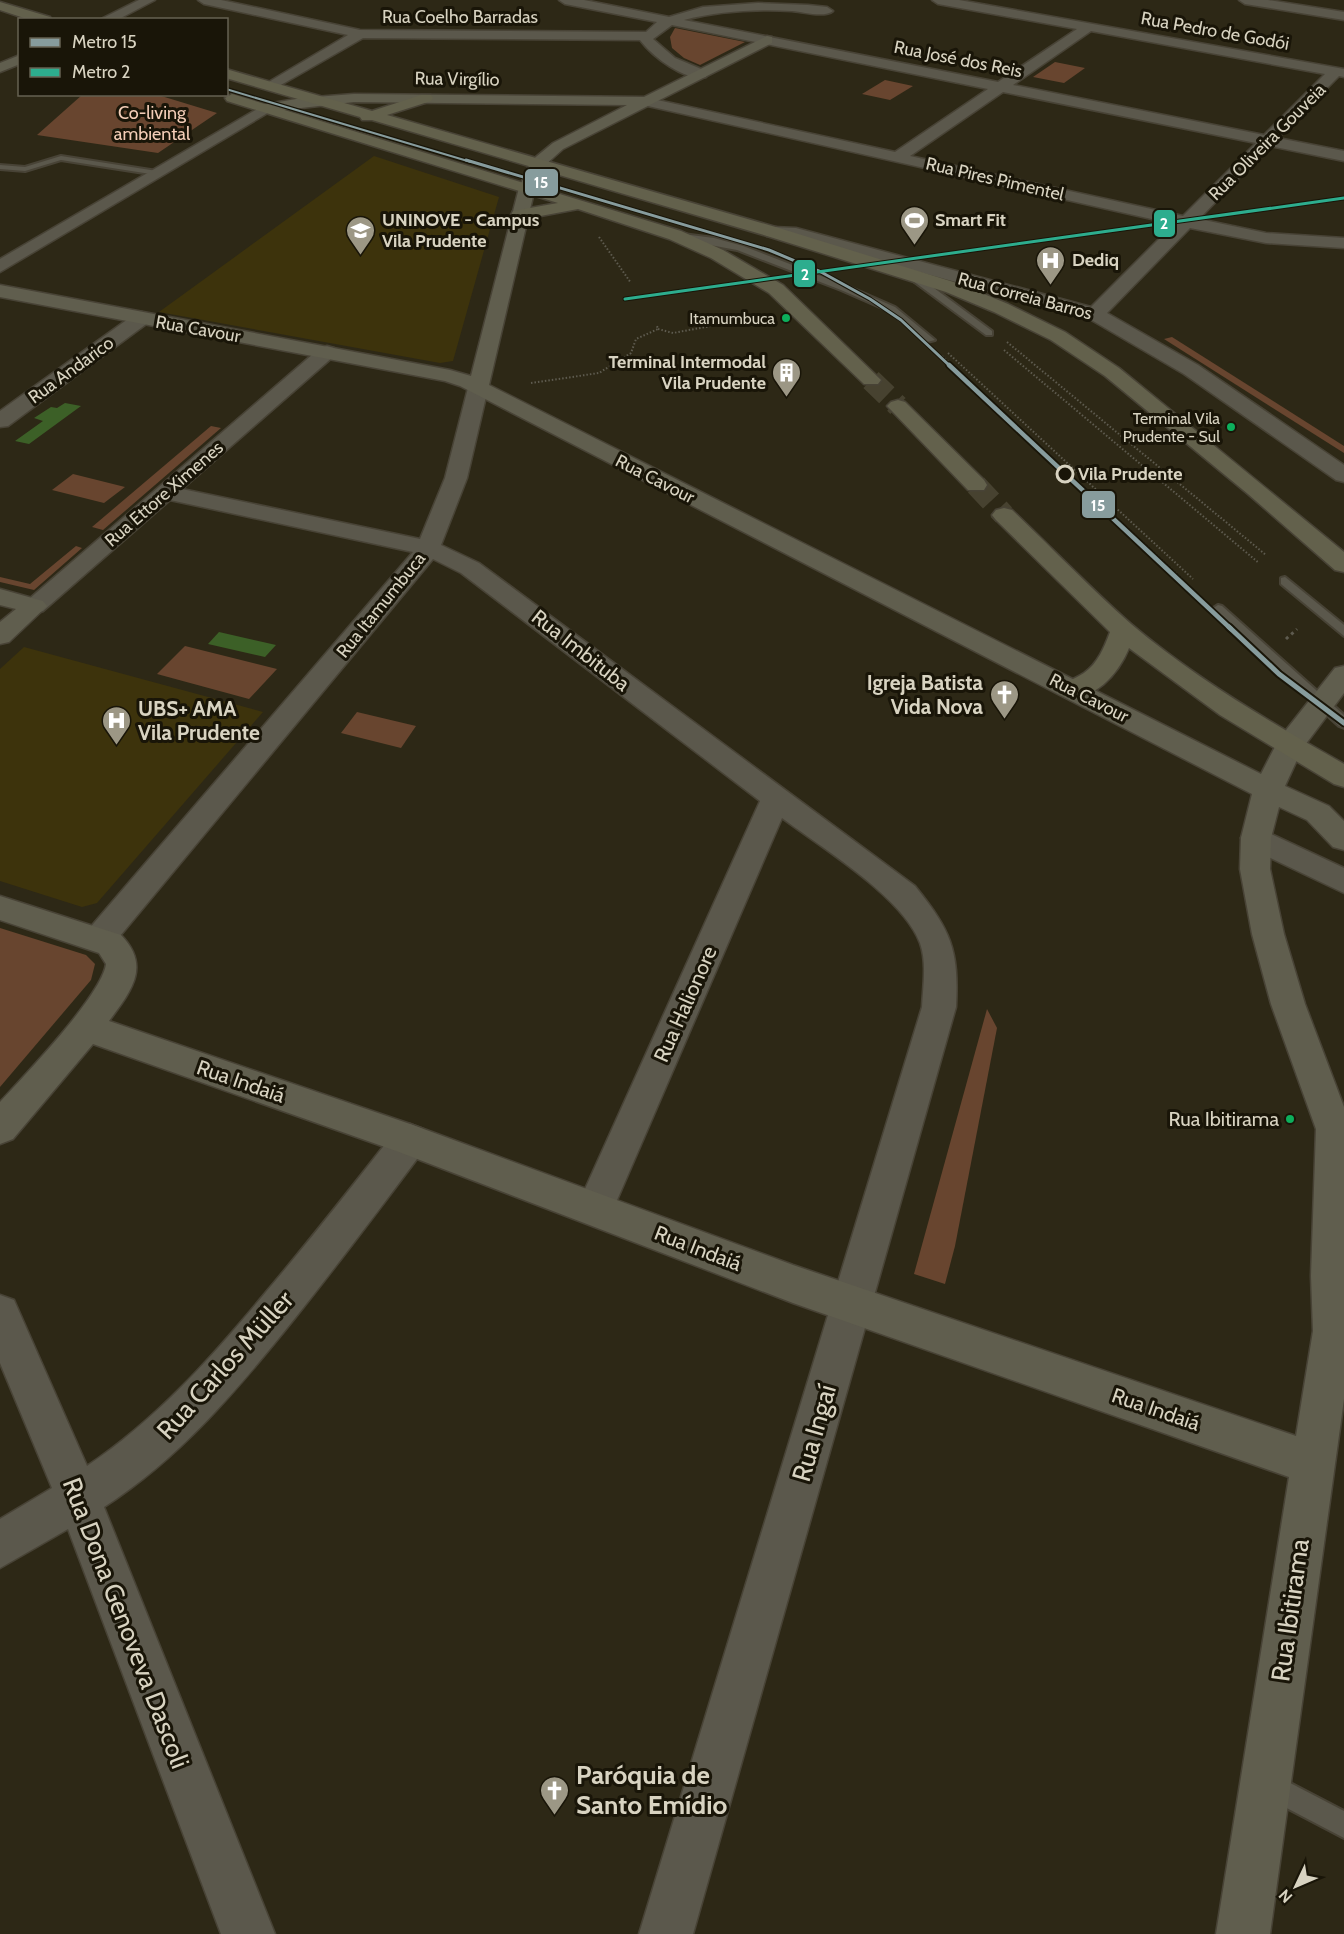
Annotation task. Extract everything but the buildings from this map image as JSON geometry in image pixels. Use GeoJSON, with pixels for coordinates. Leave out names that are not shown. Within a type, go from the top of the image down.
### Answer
{"type":"FeatureCollection","features":[{"type":"Feature","properties":{"kind":"highway"},"geometry":{"type":"LineString","coordinates":[[0,6],[39,18]]}},
{"type":"Feature","properties":{"kind":"highway"},"geometry":{"type":"LineString","coordinates":[[228,74],[773,232],[953,288],[1001,308],[1076,348],[1165,413],[1334,546],[1344,565]]}},
{"type":"Feature","properties":{"kind":"highway"},"geometry":{"type":"LineString","coordinates":[[227,96],[583,205],[675,236],[758,276],[776,289],[871,380]]}},
{"type":"Feature","properties":{"kind":"highway"},"geometry":{"type":"LineString","coordinates":[[334,129],[426,98]]}},
{"type":"Feature","properties":{"kind":"highway"},"geometry":{"type":"LineString","coordinates":[[519,215],[583,205]]}},
{"type":"Feature","properties":{"kind":"highway"},"geometry":{"type":"LineString","coordinates":[[898,406],[976,485]]}},
{"type":"Feature","properties":{"kind":"highway"},"geometry":{"type":"LineString","coordinates":[[1004,515],[1123,630],[1220,702],[1289,746],[1344,777]]}},
{"type":"Feature","properties":{"kind":"highway"},"geometry":{"type":"LineString","coordinates":[[1073,690],[1091,683],[1103,673],[1123,630]]}},
{"type":"Feature","properties":{"kind":"street"},"geometry":{"type":"LineString","coordinates":[[109,18],[149,0]]}},
{"type":"Feature","properties":{"kind":"street","name":"Rua Coelho Barradas"},"geometry":{"type":"LineString","coordinates":[[204,0],[360,34],[648,36]]}},
{"type":"Feature","properties":{"kind":"street","name":"Rua José dos Reis"},"geometry":{"type":"LineString","coordinates":[[565,0],[1344,156]]}},
{"type":"Feature","properties":{"kind":"street"},"geometry":{"type":"LineString","coordinates":[[703,0],[715,7]]}},
{"type":"Feature","properties":{"kind":"street","name":"Rua Pedro de Godói"},"geometry":{"type":"LineString","coordinates":[[938,0],[1340,72]]}},
{"type":"Feature","properties":{"kind":"street"},"geometry":{"type":"LineString","coordinates":[[1245,0],[1344,16]]}},
{"type":"Feature","properties":{"kind":"street"},"geometry":{"type":"LineString","coordinates":[[258,12],[286,3]]}},
{"type":"Feature","properties":{"kind":"street"},"geometry":{"type":"LineString","coordinates":[[701,74],[670,62],[657,54],[646,39],[655,27],[715,7],[779,5],[833,8],[806,21]]}},
{"type":"Feature","properties":{"kind":"street"},"geometry":{"type":"LineString","coordinates":[[898,158],[1089,27]]}},
{"type":"Feature","properties":{"kind":"street"},"geometry":{"type":"LineString","coordinates":[[537,164],[558,146],[625,107],[648,102],[785,32]]}},
{"type":"Feature","properties":{"kind":"street"},"geometry":{"type":"LineString","coordinates":[[272,86],[360,34]]}},
{"type":"Feature","properties":{"kind":"street"},"geometry":{"type":"LineString","coordinates":[[0,68],[18,60]]}},
{"type":"Feature","properties":{"kind":"street","name":"Rua Oliveira Gouveia"},"geometry":{"type":"LineString","coordinates":[[1095,314],[1282,126],[1340,72]]}},
{"type":"Feature","properties":{"kind":"street","name":"Rua Virgílio"},"geometry":{"type":"LineString","coordinates":[[266,108],[320,100],[426,98],[625,107]]}},
{"type":"Feature","properties":{"kind":"street","name":"Rua Pires Pimentel"},"geometry":{"type":"LineString","coordinates":[[648,102],[1186,222],[1266,238],[1344,243]]}},
{"type":"Feature","properties":{"kind":"street"},"geometry":{"type":"LineString","coordinates":[[0,267],[266,108]]}},
{"type":"Feature","properties":{"kind":"street"},"geometry":{"type":"LineString","coordinates":[[1240,124],[1282,126],[1315,138],[1319,143],[1318,150],[1294,158],[1253,156],[1221,143],[1217,138],[1219,131],[1240,124]]}},
{"type":"Feature","properties":{"kind":"street","name":"Rua Itamumbuca"},"geometry":{"type":"LineString","coordinates":[[99,939],[428,548],[456,484],[519,215],[537,164]]}},
{"type":"Feature","properties":{"kind":"street","name":"Rua Correia Barros"},"geometry":{"type":"LineString","coordinates":[[773,232],[796,234],[1095,314],[1135,334],[1344,475]]}},
{"type":"Feature","properties":{"kind":"street","name":"Rua Cavour"},"geometry":{"type":"LineString","coordinates":[[0,291],[450,376],[478,388],[1268,790],[1318,813],[1344,840]]}},
{"type":"Feature","properties":{"kind":"street","name":"Rua Andarico"},"geometry":{"type":"LineString","coordinates":[[0,421],[142,318]]}},
{"type":"Feature","properties":{"kind":"street","name":"Rua Ettore Ximenes"},"geometry":{"type":"LineString","coordinates":[[0,636],[327,352]]}},
{"type":"Feature","properties":{"kind":"street","name":"Rua Imbituba"},"geometry":{"type":"LineString","coordinates":[[167,492],[428,548],[470,568],[500,588],[904,894],[933,930]]}},
{"type":"Feature","properties":{"kind":"street"},"geometry":{"type":"LineString","coordinates":[[0,597],[34,606]]}},
{"type":"Feature","properties":{"kind":"street","name":"Rua Ibitirama"},"geometry":{"type":"LineString","coordinates":[[1243,1934],[1312,1463],[1339,1333],[1331,1276],[1334,1129],[1288,1004],[1268,934],[1255,869],[1256,838],[1268,790],[1289,746],[1344,674]]}},
{"type":"Feature","properties":{"kind":"street","name":"Rua Halionore"},"geometry":{"type":"LineString","coordinates":[[595,1209],[776,799]]}},
{"type":"Feature","properties":{"kind":"street"},"geometry":{"type":"LineString","coordinates":[[1256,838],[1344,882]]}},
{"type":"Feature","properties":{"kind":"street"},"geometry":{"type":"LineString","coordinates":[[0,908],[110,944],[118,952],[122,965],[117,985],[86,1027],[0,1128]]}},
{"type":"Feature","properties":{"kind":"street","name":"Rua Ingaí"},"geometry":{"type":"LineString","coordinates":[[666,1934],[939,1007],[942,962],[933,930]]}},
{"type":"Feature","properties":{"kind":"street","name":"Rua Indaiá"},"geometry":{"type":"LineString","coordinates":[[86,1027],[410,1140],[851,1304],[1312,1463]]}},
{"type":"Feature","properties":{"kind":"street","name":"Rua Carlos Müller"},"geometry":{"type":"LineString","coordinates":[[0,1545],[78,1497],[151,1446],[214,1383],[328,1248],[410,1140]]}},
{"type":"Feature","properties":{"kind":"street","name":"Rua Dona Genoveva Dascoli"},"geometry":{"type":"LineString","coordinates":[[0,1314],[78,1497],[248,1934]]}},
{"type":"Feature","properties":{"kind":"lane"},"geometry":{"type":"LineString","coordinates":[[0,167],[25,169],[61,158],[157,173]]}},
{"type":"Feature","properties":{"kind":"lane"},"geometry":{"type":"LineString","coordinates":[[675,236],[714,241],[740,248],[844,288],[892,309],[930,340]]}},
{"type":"Feature","properties":{"kind":"lane"},"geometry":{"type":"LineString","coordinates":[[907,273],[989,333]]}},
{"type":"Feature","properties":{"kind":"lane"},"geometry":{"type":"LineString","coordinates":[[1285,581],[1344,632]]}},
{"type":"Feature","properties":{"kind":"lane"},"geometry":{"type":"LineString","coordinates":[[1218,609],[1344,723]]}},
{"type":"Feature","properties":{"kind":"lane"},"geometry":{"type":"LineString","coordinates":[[1265,1783],[1344,1826]]}},
{"type":"Feature","properties":{"kind":"path"},"geometry":{"type":"LineString","coordinates":[[598,235],[631,283]]}},
{"type":"Feature","properties":{"kind":"path"},"geometry":{"type":"LineString","coordinates":[[527,385],[599,373],[631,353],[632,343],[642,334],[658,328],[673,333],[766,316]]}},
{"type":"Feature","properties":{"kind":"path"},"geometry":{"type":"LineString","coordinates":[[1000,336],[1266,555]]}},
{"type":"Feature","properties":{"kind":"path"},"geometry":{"type":"LineString","coordinates":[[940,346],[1193,579]]}},
{"type":"Feature","properties":{"kind":"path"},"geometry":{"type":"LineString","coordinates":[[999,346],[1259,563]]}},
{"type":"Feature","properties":{"kind":"path"},"geometry":{"type":"LineString","coordinates":[[940,355],[1183,580]]}},
{"type":"Feature","properties":{"kind":"shaded area","name":"UNINOVE - Campus Vila Prudente"},"geometry":{"type":"Polygon","coordinates":[[[374,156],[499,197],[453,361],[440,363],[159,312],[374,156]]]}},
{"type":"Feature","properties":{"kind":"shaded area"},"geometry":{"type":"Polygon","coordinates":[[[65,403],[81,406],[29,444],[15,441],[43,421],[34,418],[51,407],[57,408],[65,403]]]}},
{"type":"Feature","properties":{"kind":"shaded area"},"geometry":{"type":"Polygon","coordinates":[[[219,632],[276,645],[265,657],[208,644],[219,632]]]}},
{"type":"Feature","properties":{"kind":"shaded area","name":"UBS+ AMA Vila Prudente"},"geometry":{"type":"Polygon","coordinates":[[[24,647],[263,712],[97,903],[82,907],[0,881],[0,669],[24,647]]]}},
{"type":"Feature","properties":{"kind":"green space"},"geometry":{"type":"Polygon","coordinates":[[[675,28],[745,42],[700,65],[684,58],[672,48],[670,37],[675,28]]]}},
{"type":"Feature","properties":{"kind":"green space"},"geometry":{"type":"Polygon","coordinates":[[[1055,62],[1085,68],[1064,83],[1033,77],[1055,62]]]}},
{"type":"Feature","properties":{"kind":"green space"},"geometry":{"type":"Polygon","coordinates":[[[885,80],[913,86],[890,100],[862,94],[885,80]]]}},
{"type":"Feature","properties":{"kind":"green space","name":"Co-living ambiental"},"geometry":{"type":"Polygon","coordinates":[[[81,96],[161,96],[217,113],[158,153],[37,135],[81,96]]]}},
{"type":"Feature","properties":{"kind":"green space"},"geometry":{"type":"Polygon","coordinates":[[[1172,337],[1344,446],[1344,453],[1164,339],[1172,337]]]}},
{"type":"Feature","properties":{"kind":"green space"},"geometry":{"type":"Polygon","coordinates":[[[211,426],[221,428],[103,530],[92,527],[211,426]]]}},
{"type":"Feature","properties":{"kind":"green space"},"geometry":{"type":"Polygon","coordinates":[[[73,474],[125,487],[104,503],[52,490],[73,474]]]}},
{"type":"Feature","properties":{"kind":"green space"},"geometry":{"type":"Polygon","coordinates":[[[76,546],[82,548],[34,590],[0,582],[0,577],[30,584],[76,546]]]}},
{"type":"Feature","properties":{"kind":"green space"},"geometry":{"type":"Polygon","coordinates":[[[185,646],[277,669],[249,699],[157,674],[185,646]]]}},
{"type":"Feature","properties":{"kind":"green space"},"geometry":{"type":"Polygon","coordinates":[[[357,712],[416,726],[401,748],[341,733],[357,712]]]}},
{"type":"Feature","properties":{"kind":"green space"},"geometry":{"type":"Polygon","coordinates":[[[0,928],[86,955],[95,964],[91,980],[0,1087],[0,928]]]}},
{"type":"Feature","properties":{"kind":"green space"},"geometry":{"type":"Polygon","coordinates":[[[987,1009],[997,1028],[955,1246],[945,1284],[914,1274],[987,1009]]]}},
{"type":"Feature","properties":{"kind":"tunnel"},"geometry":{"type":"LineString","coordinates":[[871,380],[898,406]]}},
{"type":"Feature","properties":{"kind":"tunnel"},"geometry":{"type":"LineString","coordinates":[[976,485],[1004,515]]}},
{"type":"Feature","properties":{"kind":"metro line","name":"15"},"geometry":{"type":"LineString","coordinates":[[228,90],[769,250],[804,264],[854,289],[901,320],[1279,674],[1344,723]]}},
{"type":"Feature","properties":{"kind":"metro line","name":"2"},"geometry":{"type":"LineString","coordinates":[[625,299],[1344,198]]}},
{"type":"Feature","properties":{"kind":"place","name":"Smart Fit"},"geometry":{"type":"Point","coordinates":[914,246]}},
{"type":"Feature","properties":{"kind":"place","name":"UNINOVE - Campus Vila Prudente"},"geometry":{"type":"Point","coordinates":[361,256]}},
{"type":"Feature","properties":{"kind":"place","name":"Dediq"},"geometry":{"type":"Point","coordinates":[1051,286]}},
{"type":"Feature","properties":{"kind":"place","name":"Itamumbuca"},"geometry":{"type":"Point","coordinates":[786,318]}},
{"type":"Feature","properties":{"kind":"place","name":"Terminal Intermodal Vila Prudente"},"geometry":{"type":"Point","coordinates":[787,398]}},
{"type":"Feature","properties":{"kind":"place","name":"Terminal Vila Prudente - Sul"},"geometry":{"type":"Point","coordinates":[1231,427]}},
{"type":"Feature","properties":{"kind":"place","name":"Vila Prudente"},"geometry":{"type":"Point","coordinates":[1065,474]}},
{"type":"Feature","properties":{"kind":"place","name":"Igreja Batista Vida Nova"},"geometry":{"type":"Point","coordinates":[1004,720]}},
{"type":"Feature","properties":{"kind":"place","name":"UBS+ AMA Vila Prudente"},"geometry":{"type":"Point","coordinates":[117,746]}},
{"type":"Feature","properties":{"kind":"place","name":"Rua Ibitirama"},"geometry":{"type":"Point","coordinates":[1290,1119]}},
{"type":"Feature","properties":{"kind":"place","name":"Paróquia de Santo Emídio"},"geometry":{"type":"Point","coordinates":[555,1816]}}]}
